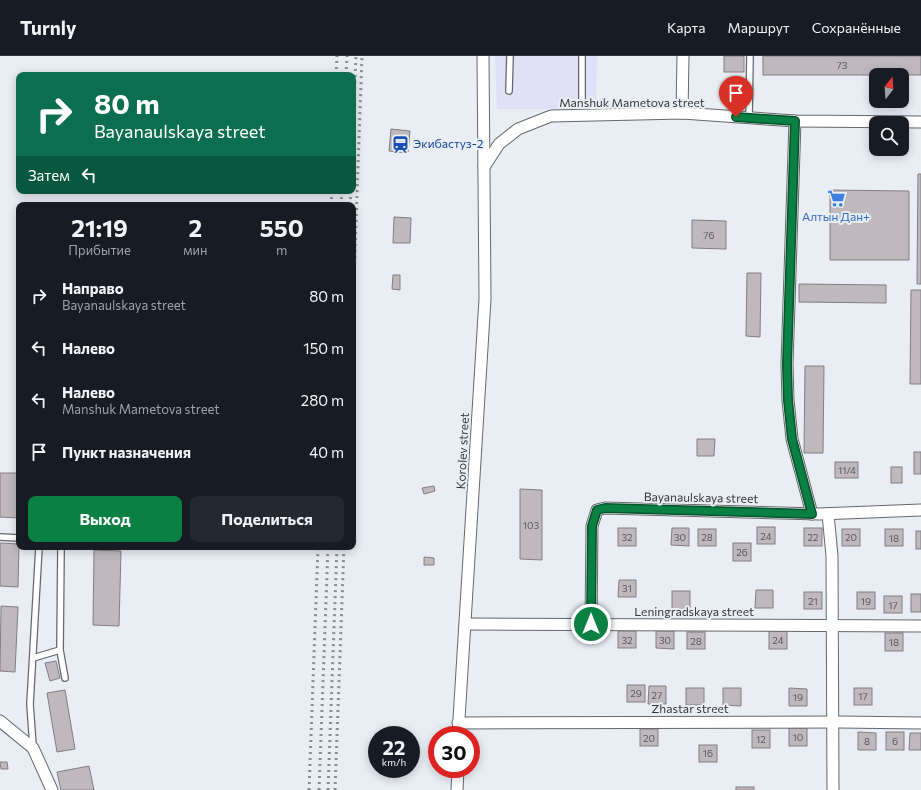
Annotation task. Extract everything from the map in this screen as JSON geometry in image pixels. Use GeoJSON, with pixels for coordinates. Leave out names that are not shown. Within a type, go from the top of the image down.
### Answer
{"type":"FeatureCollection","features":[{"type":"Feature","properties":{"kind":"street","name":"Korolev street"},"geometry":{"type":"LineString","coordinates":[[458,723],[466,624],[485,299],[483,168],[485,106],[483,56]]}},
{"type":"Feature","properties":{"kind":"street"},"geometry":{"type":"LineString","coordinates":[[682,56],[682,113]]}},
{"type":"Feature","properties":{"kind":"street","name":"Manshuk Mametova street"},"geometry":{"type":"LineString","coordinates":[[483,168],[499,144],[518,129],[551,116],[682,113],[795,121],[921,122]]}},
{"type":"Feature","properties":{"kind":"street"},"geometry":{"type":"LineString","coordinates":[[795,121],[787,364],[788,400],[796,457],[812,514]]}},
{"type":"Feature","properties":{"kind":"street","name":"Bayanaulskaya street"},"geometry":{"type":"LineString","coordinates":[[591,624],[592,526],[597,510],[605,508],[812,514],[921,510]]}},
{"type":"Feature","properties":{"kind":"street"},"geometry":{"type":"LineString","coordinates":[[828,514],[832,556],[833,790]]}},
{"type":"Feature","properties":{"kind":"street","name":"Leningradskaya street"},"geometry":{"type":"LineString","coordinates":[[466,624],[921,626]]}},
{"type":"Feature","properties":{"kind":"street"},"geometry":{"type":"LineString","coordinates":[[0,721],[33,748],[52,790]]}},
{"type":"Feature","properties":{"kind":"street","name":"Zhastar street"},"geometry":{"type":"LineString","coordinates":[[458,723],[921,723]]}},
{"type":"Feature","properties":{"kind":"street"},"geometry":{"type":"LineString","coordinates":[[457,790],[458,778]]}},
{"type":"Feature","properties":{"kind":"lane"},"geometry":{"type":"LineString","coordinates":[[509,91],[510,56]]}},
{"type":"Feature","properties":{"kind":"lane"},"geometry":{"type":"LineString","coordinates":[[582,56],[582,99]]}},
{"type":"Feature","properties":{"kind":"lane"},"geometry":{"type":"LineString","coordinates":[[749,118],[750,56]]}},
{"type":"Feature","properties":{"kind":"lane"},"geometry":{"type":"LineString","coordinates":[[0,537],[16,538]]}},
{"type":"Feature","properties":{"kind":"lane"},"geometry":{"type":"LineString","coordinates":[[33,748],[30,704],[39,550]]}},
{"type":"Feature","properties":{"kind":"lane"},"geometry":{"type":"LineString","coordinates":[[61,550],[60,650],[65,678]]}},
{"type":"Feature","properties":{"kind":"lane"},"geometry":{"type":"LineString","coordinates":[[33,658],[60,650]]}},
{"type":"Feature","properties":{"kind":"shaded area"},"geometry":{"type":"Polygon","coordinates":[[[495,56],[597,56],[596,109],[497,109],[495,56]]]}},
{"type":"Feature","properties":{"kind":"building"},"geometry":{"type":"Polygon","coordinates":[[[724,56],[744,56],[744,72],[724,72],[724,56]]]}},
{"type":"Feature","properties":{"kind":"building"},"geometry":{"type":"Polygon","coordinates":[[[763,56],[921,56],[921,75],[909,75],[909,68],[869,68],[869,75],[763,75],[763,56]]]}},
{"type":"Feature","properties":{"kind":"building"},"geometry":{"type":"Polygon","coordinates":[[[391,129],[410,131],[408,153],[389,151],[391,129]]]}},
{"type":"Feature","properties":{"kind":"building"},"geometry":{"type":"Polygon","coordinates":[[[918,174],[921,174],[921,284],[917,284],[918,174]]]}},
{"type":"Feature","properties":{"kind":"building"},"geometry":{"type":"Polygon","coordinates":[[[830,190],[909,191],[909,260],[830,260],[830,190]]]}},
{"type":"Feature","properties":{"kind":"building"},"geometry":{"type":"Polygon","coordinates":[[[394,217],[411,218],[410,243],[393,243],[394,217]]]}},
{"type":"Feature","properties":{"kind":"building"},"geometry":{"type":"Polygon","coordinates":[[[692,220],[726,221],[726,249],[692,248],[692,220]]]}},
{"type":"Feature","properties":{"kind":"building"},"geometry":{"type":"Polygon","coordinates":[[[747,273],[761,273],[760,337],[746,336],[747,273]]]}},
{"type":"Feature","properties":{"kind":"building"},"geometry":{"type":"Polygon","coordinates":[[[393,275],[400,275],[400,290],[392,289],[393,275]]]}},
{"type":"Feature","properties":{"kind":"building"},"geometry":{"type":"Polygon","coordinates":[[[799,284],[886,285],[886,303],[799,302],[799,284]]]}},
{"type":"Feature","properties":{"kind":"building"},"geometry":{"type":"Polygon","coordinates":[[[911,290],[921,290],[921,384],[910,384],[911,290]]]}},
{"type":"Feature","properties":{"kind":"building"},"geometry":{"type":"Polygon","coordinates":[[[805,366],[824,366],[823,453],[804,453],[805,366]]]}},
{"type":"Feature","properties":{"kind":"building"},"geometry":{"type":"Polygon","coordinates":[[[697,439],[715,439],[714,456],[697,456],[697,439]]]}},
{"type":"Feature","properties":{"kind":"building"},"geometry":{"type":"Polygon","coordinates":[[[914,452],[921,452],[921,474],[914,474],[914,452]]]}},
{"type":"Feature","properties":{"kind":"building"},"geometry":{"type":"Polygon","coordinates":[[[835,462],[858,462],[858,478],[835,478],[835,462]]]}},
{"type":"Feature","properties":{"kind":"building"},"geometry":{"type":"Polygon","coordinates":[[[891,467],[902,467],[902,483],[891,483],[891,467]]]}},
{"type":"Feature","properties":{"kind":"building"},"geometry":{"type":"Polygon","coordinates":[[[0,473],[16,473],[16,518],[0,517],[0,473]]]}},
{"type":"Feature","properties":{"kind":"building"},"geometry":{"type":"Polygon","coordinates":[[[434,486],[435,491],[424,494],[422,488],[434,486]]]}},
{"type":"Feature","properties":{"kind":"building"},"geometry":{"type":"Polygon","coordinates":[[[520,489],[542,490],[542,560],[520,559],[520,489]]]}},
{"type":"Feature","properties":{"kind":"building"},"geometry":{"type":"Polygon","coordinates":[[[757,527],[775,527],[775,544],[757,544],[757,527]]]}},
{"type":"Feature","properties":{"kind":"building"},"geometry":{"type":"Polygon","coordinates":[[[618,528],[636,528],[636,546],[618,546],[618,528]]]}},
{"type":"Feature","properties":{"kind":"building"},"geometry":{"type":"Polygon","coordinates":[[[672,528],[689,528],[689,546],[671,545],[672,528]]]}},
{"type":"Feature","properties":{"kind":"building"},"geometry":{"type":"Polygon","coordinates":[[[804,528],[822,528],[822,546],[804,546],[804,528]]]}},
{"type":"Feature","properties":{"kind":"building"},"geometry":{"type":"Polygon","coordinates":[[[698,529],[716,529],[716,546],[698,546],[698,529]]]}},
{"type":"Feature","properties":{"kind":"building"},"geometry":{"type":"Polygon","coordinates":[[[842,529],[860,529],[860,546],[842,546],[842,529]]]}},
{"type":"Feature","properties":{"kind":"building"},"geometry":{"type":"Polygon","coordinates":[[[885,529],[903,529],[903,546],[885,546],[885,529]]]}},
{"type":"Feature","properties":{"kind":"building"},"geometry":{"type":"Polygon","coordinates":[[[916,531],[921,531],[921,549],[916,549],[916,531]]]}},
{"type":"Feature","properties":{"kind":"building"},"geometry":{"type":"Polygon","coordinates":[[[0,543],[16,544],[16,550],[19,550],[18,587],[0,586],[0,543]]]}},
{"type":"Feature","properties":{"kind":"building"},"geometry":{"type":"Polygon","coordinates":[[[733,543],[751,543],[751,561],[733,561],[733,543]]]}},
{"type":"Feature","properties":{"kind":"building"},"geometry":{"type":"Polygon","coordinates":[[[94,550],[121,551],[119,626],[93,625],[94,550]]]}},
{"type":"Feature","properties":{"kind":"building"},"geometry":{"type":"Polygon","coordinates":[[[424,557],[434,558],[434,565],[424,565],[424,557]]]}},
{"type":"Feature","properties":{"kind":"building"},"geometry":{"type":"Polygon","coordinates":[[[619,580],[636,580],[636,597],[618,597],[619,580]]]}},
{"type":"Feature","properties":{"kind":"building"},"geometry":{"type":"Polygon","coordinates":[[[756,590],[773,590],[773,608],[755,608],[756,590]]]}},
{"type":"Feature","properties":{"kind":"building"},"geometry":{"type":"Polygon","coordinates":[[[672,591],[690,591],[690,609],[672,609],[672,591]]]}},
{"type":"Feature","properties":{"kind":"building"},"geometry":{"type":"Polygon","coordinates":[[[804,592],[822,592],[822,609],[804,609],[804,592]]]}},
{"type":"Feature","properties":{"kind":"building"},"geometry":{"type":"Polygon","coordinates":[[[857,592],[875,592],[875,609],[857,609],[857,592]]]}},
{"type":"Feature","properties":{"kind":"building"},"geometry":{"type":"Polygon","coordinates":[[[911,594],[921,594],[921,612],[911,612],[911,594]]]}},
{"type":"Feature","properties":{"kind":"building"},"geometry":{"type":"Polygon","coordinates":[[[884,596],[902,596],[902,613],[884,613],[884,596]]]}},
{"type":"Feature","properties":{"kind":"building"},"geometry":{"type":"Polygon","coordinates":[[[1,606],[18,607],[15,672],[0,671],[1,606]]]}},
{"type":"Feature","properties":{"kind":"building"},"geometry":{"type":"Polygon","coordinates":[[[618,631],[636,631],[636,648],[618,648],[618,631]]]}},
{"type":"Feature","properties":{"kind":"building"},"geometry":{"type":"Polygon","coordinates":[[[656,631],[674,631],[674,649],[656,648],[656,631]]]}},
{"type":"Feature","properties":{"kind":"building"},"geometry":{"type":"Polygon","coordinates":[[[769,631],[787,631],[787,649],[769,649],[769,631]]]}},
{"type":"Feature","properties":{"kind":"building"},"geometry":{"type":"Polygon","coordinates":[[[687,632],[705,632],[705,649],[687,649],[687,632]]]}},
{"type":"Feature","properties":{"kind":"building"},"geometry":{"type":"Polygon","coordinates":[[[885,633],[903,633],[903,651],[885,651],[885,633]]]}},
{"type":"Feature","properties":{"kind":"building"},"geometry":{"type":"Polygon","coordinates":[[[56,661],[60,678],[50,681],[45,663],[56,661]]]}},
{"type":"Feature","properties":{"kind":"building"},"geometry":{"type":"Polygon","coordinates":[[[627,685],[645,685],[645,702],[627,702],[627,685]]]}},
{"type":"Feature","properties":{"kind":"building"},"geometry":{"type":"Polygon","coordinates":[[[649,686],[666,686],[666,704],[648,704],[649,686]]]}},
{"type":"Feature","properties":{"kind":"building"},"geometry":{"type":"Polygon","coordinates":[[[686,688],[704,688],[704,705],[686,705],[686,688]]]}},
{"type":"Feature","properties":{"kind":"building"},"geometry":{"type":"Polygon","coordinates":[[[723,688],[741,688],[741,706],[723,705],[723,688]]]}},
{"type":"Feature","properties":{"kind":"building"},"geometry":{"type":"Polygon","coordinates":[[[789,688],[807,689],[807,706],[789,706],[789,688]]]}},
{"type":"Feature","properties":{"kind":"building"},"geometry":{"type":"Polygon","coordinates":[[[854,688],[872,688],[872,705],[854,705],[854,688]]]}},
{"type":"Feature","properties":{"kind":"building"},"geometry":{"type":"Polygon","coordinates":[[[65,690],[75,749],[57,752],[47,693],[65,690]]]}},
{"type":"Feature","properties":{"kind":"building"},"geometry":{"type":"Polygon","coordinates":[[[789,728],[807,728],[807,746],[789,746],[789,728]]]}},
{"type":"Feature","properties":{"kind":"building"},"geometry":{"type":"Polygon","coordinates":[[[640,729],[658,729],[658,746],[640,746],[640,729]]]}},
{"type":"Feature","properties":{"kind":"building"},"geometry":{"type":"Polygon","coordinates":[[[752,730],[770,730],[770,748],[752,748],[752,730]]]}},
{"type":"Feature","properties":{"kind":"building"},"geometry":{"type":"Polygon","coordinates":[[[858,732],[876,733],[876,750],[858,750],[858,732]]]}},
{"type":"Feature","properties":{"kind":"building"},"geometry":{"type":"Polygon","coordinates":[[[886,732],[904,732],[904,750],[886,750],[886,732]]]}},
{"type":"Feature","properties":{"kind":"building"},"geometry":{"type":"Polygon","coordinates":[[[910,733],[921,733],[921,750],[909,750],[910,733]]]}},
{"type":"Feature","properties":{"kind":"building"},"geometry":{"type":"Polygon","coordinates":[[[699,745],[717,745],[717,762],[699,762],[699,745]]]}},
{"type":"Feature","properties":{"kind":"building"},"geometry":{"type":"Polygon","coordinates":[[[0,762],[7,762],[8,769],[1,769],[0,762]]]}},
{"type":"Feature","properties":{"kind":"building"},"geometry":{"type":"Polygon","coordinates":[[[89,766],[94,790],[61,790],[57,772],[89,766]]]}},
{"type":"Feature","properties":{"kind":"building"},"geometry":{"type":"Polygon","coordinates":[[[736,787],[754,787],[754,790],[736,790],[736,787]]]}},
{"type":"Feature","properties":{"kind":"railway"},"geometry":{"type":"LineString","coordinates":[[336,72],[337,56]]}},
{"type":"Feature","properties":{"kind":"railway"},"geometry":{"type":"LineString","coordinates":[[346,72],[347,56]]}},
{"type":"Feature","properties":{"kind":"railway"},"geometry":{"type":"LineString","coordinates":[[355,72],[356,56]]}},
{"type":"Feature","properties":{"kind":"railway"},"geometry":{"type":"LineString","coordinates":[[356,223],[362,56]]}},
{"type":"Feature","properties":{"kind":"railway"},"geometry":{"type":"LineString","coordinates":[[331,202],[332,194]]}},
{"type":"Feature","properties":{"kind":"railway"},"geometry":{"type":"LineString","coordinates":[[341,202],[342,194]]}},
{"type":"Feature","properties":{"kind":"railway"},"geometry":{"type":"LineString","coordinates":[[350,202],[351,194]]}},
{"type":"Feature","properties":{"kind":"railway"},"geometry":{"type":"LineString","coordinates":[[309,790],[318,550]]}},
{"type":"Feature","properties":{"kind":"railway"},"geometry":{"type":"LineString","coordinates":[[319,790],[328,550]]}},
{"type":"Feature","properties":{"kind":"railway"},"geometry":{"type":"LineString","coordinates":[[328,790],[337,550]]}},
{"type":"Feature","properties":{"kind":"railway"},"geometry":{"type":"LineString","coordinates":[[335,790],[344,550]]}},
{"type":"Feature","properties":{"kind":"place","name":"Экибастуз-2"},"geometry":{"type":"Point","coordinates":[400,144]}},
{"type":"Feature","properties":{"kind":"place","name":"Алтын Дан+"},"geometry":{"type":"Point","coordinates":[836,198]}},
{"type":"Feature","properties":{"kind":"route"},"geometry":{"type":"LineString","coordinates":[[591,624],[592,526],[597,510],[605,508],[812,514],[792,439],[788,400],[787,364],[795,121],[736,117]]}}]}
